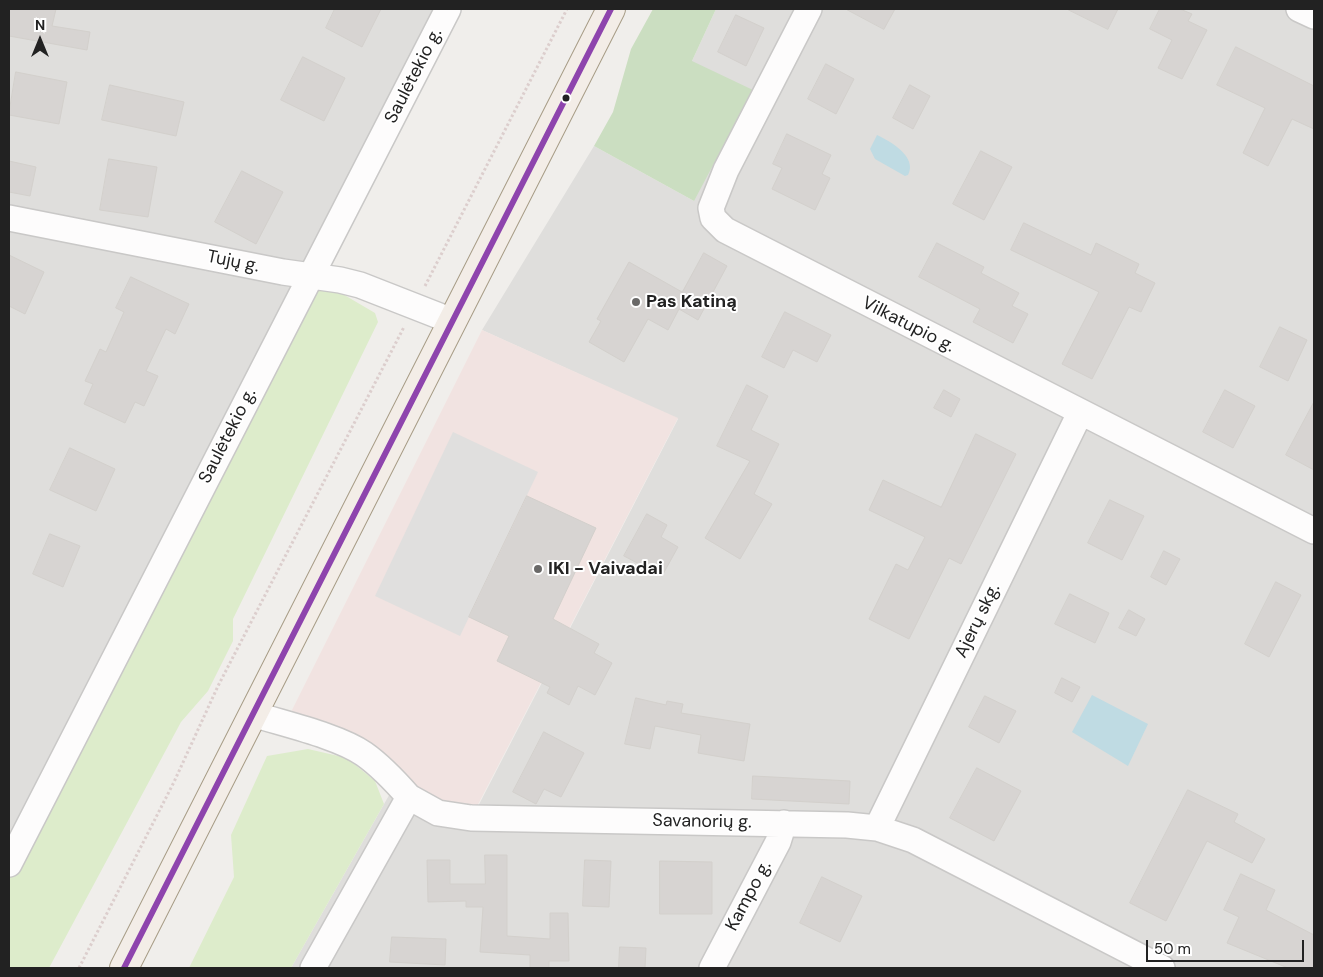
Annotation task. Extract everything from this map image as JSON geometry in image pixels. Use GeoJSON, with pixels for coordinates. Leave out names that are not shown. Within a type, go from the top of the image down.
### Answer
{"type":"FeatureCollection","features":[{"type":"Feature","properties":{"kind":"main road"},"geometry":{"type":"LineString","coordinates":[[124,968],[611,9]]}},
{"type":"Feature","properties":{"kind":"street","name":"Saulėtekio g."},"geometry":{"type":"LineString","coordinates":[[9,864],[448,9]]}},
{"type":"Feature","properties":{"kind":"street","name":"Vilkatupio g."},"geometry":{"type":"LineString","coordinates":[[809,9],[726,170],[711,208],[713,218],[725,230],[1314,531]]}},
{"type":"Feature","properties":{"kind":"street"},"geometry":{"type":"LineString","coordinates":[[1299,9],[1314,16]]}},
{"type":"Feature","properties":{"kind":"street","name":"Tujų g."},"geometry":{"type":"LineString","coordinates":[[9,218],[360,285],[452,321]]}},
{"type":"Feature","properties":{"kind":"street","name":"Ajerų skg."},"geometry":{"type":"LineString","coordinates":[[877,828],[1080,413]]}},
{"type":"Feature","properties":{"kind":"street","name":"Savanorių g."},"geometry":{"type":"LineString","coordinates":[[254,714],[334,740],[362,752],[384,770],[409,797],[438,813],[471,818],[784,823],[877,828],[912,840],[1162,968]]}},
{"type":"Feature","properties":{"kind":"street"},"geometry":{"type":"LineString","coordinates":[[312,968],[409,797]]}},
{"type":"Feature","properties":{"kind":"street","name":"Kampo g."},"geometry":{"type":"LineString","coordinates":[[712,968],[778,842],[784,823]]}},
{"type":"Feature","properties":{"kind":"path"},"geometry":{"type":"LineString","coordinates":[[79,968],[174,782],[218,686],[567,9]]}},
{"type":"Feature","properties":{"kind":"shaded area"},"geometry":{"type":"Polygon","coordinates":[[[9,9],[448,9],[9,864],[9,9]]]}},
{"type":"Feature","properties":{"kind":"shaded area"},"geometry":{"type":"Polygon","coordinates":[[[716,9],[1314,9],[1314,968],[291,968],[396,783],[472,818],[678,419],[482,330],[594,146],[694,201],[692,61],[716,9]]]}},
{"type":"Feature","properties":{"kind":"shaded area"},"geometry":{"type":"Polygon","coordinates":[[[482,330],[678,418],[471,818],[396,783],[285,724],[482,330]]]}},
{"type":"Feature","properties":{"kind":"shaded area"},"geometry":{"type":"Polygon","coordinates":[[[453,432],[538,472],[460,636],[375,596],[453,432]]]}},
{"type":"Feature","properties":{"kind":"green space"},"geometry":{"type":"Polygon","coordinates":[[[653,9],[716,9],[692,61],[753,90],[694,201],[594,146],[613,112],[631,49],[653,9]]]}},
{"type":"Feature","properties":{"kind":"green space"},"geometry":{"type":"Polygon","coordinates":[[[312,276],[375,313],[378,322],[233,619],[233,641],[208,691],[181,722],[49,968],[9,968],[9,864],[312,276]]]}},
{"type":"Feature","properties":{"kind":"green space"},"geometry":{"type":"Polygon","coordinates":[[[308,749],[347,758],[375,781],[384,804],[291,968],[189,968],[234,877],[231,835],[267,756],[308,749]]]}},
{"type":"Feature","properties":{"kind":"water"},"geometry":{"type":"Polygon","coordinates":[[[877,135],[889,141],[906,156],[910,168],[908,175],[905,176],[875,159],[870,149],[877,135]]]}},
{"type":"Feature","properties":{"kind":"water"},"geometry":{"type":"Polygon","coordinates":[[[1092,695],[1148,724],[1128,766],[1072,732],[1092,695]]]}},
{"type":"Feature","properties":{"kind":"building"},"geometry":{"type":"Polygon","coordinates":[[[9,9],[56,9],[52,26],[90,32],[87,50],[9,36],[9,9]]]}},
{"type":"Feature","properties":{"kind":"building"},"geometry":{"type":"Polygon","coordinates":[[[335,9],[381,9],[362,47],[326,28],[335,9]]]}},
{"type":"Feature","properties":{"kind":"building"},"geometry":{"type":"Polygon","coordinates":[[[846,9],[895,9],[884,29],[846,9]]]}},
{"type":"Feature","properties":{"kind":"building"},"geometry":{"type":"Polygon","coordinates":[[[1067,9],[1118,9],[1108,29],[1067,9]]]}},
{"type":"Feature","properties":{"kind":"building"},"geometry":{"type":"Polygon","coordinates":[[[1160,9],[1180,9],[1192,14],[1188,21],[1207,30],[1182,79],[1158,68],[1172,40],[1150,29],[1160,9]]]}},
{"type":"Feature","properties":{"kind":"building"},"geometry":{"type":"Polygon","coordinates":[[[736,15],[764,28],[746,66],[718,52],[736,15]]]}},
{"type":"Feature","properties":{"kind":"building"},"geometry":{"type":"Polygon","coordinates":[[[1236,47],[1314,86],[1314,129],[1292,119],[1268,166],[1243,153],[1265,108],[1217,85],[1236,47]]]}},
{"type":"Feature","properties":{"kind":"building"},"geometry":{"type":"Polygon","coordinates":[[[303,57],[345,78],[324,121],[281,100],[303,57]]]}},
{"type":"Feature","properties":{"kind":"building"},"geometry":{"type":"Polygon","coordinates":[[[826,64],[854,79],[836,114],[808,99],[826,64]]]}},
{"type":"Feature","properties":{"kind":"building"},"geometry":{"type":"Polygon","coordinates":[[[16,72],[67,82],[59,124],[9,115],[16,72]]]}},
{"type":"Feature","properties":{"kind":"building"},"geometry":{"type":"Polygon","coordinates":[[[110,85],[184,102],[176,136],[102,120],[110,85]]]}},
{"type":"Feature","properties":{"kind":"building"},"geometry":{"type":"Polygon","coordinates":[[[910,85],[930,96],[913,129],[893,118],[910,85]]]}},
{"type":"Feature","properties":{"kind":"building"},"geometry":{"type":"Polygon","coordinates":[[[787,134],[831,155],[822,174],[830,178],[815,210],[772,189],[782,168],[773,164],[787,134]]]}},
{"type":"Feature","properties":{"kind":"building"},"geometry":{"type":"Polygon","coordinates":[[[981,151],[1012,167],[984,220],[953,204],[981,151]]]}},
{"type":"Feature","properties":{"kind":"building"},"geometry":{"type":"Polygon","coordinates":[[[109,159],[157,167],[148,217],[100,210],[109,159]]]}},
{"type":"Feature","properties":{"kind":"building"},"geometry":{"type":"Polygon","coordinates":[[[9,161],[36,167],[30,196],[9,192],[9,161]]]}},
{"type":"Feature","properties":{"kind":"building"},"geometry":{"type":"Polygon","coordinates":[[[242,171],[283,192],[256,244],[215,222],[242,171]]]}},
{"type":"Feature","properties":{"kind":"building"},"geometry":{"type":"Polygon","coordinates":[[[1024,223],[1091,255],[1096,243],[1139,264],[1135,273],[1155,283],[1141,312],[1129,307],[1092,379],[1062,364],[1099,292],[1011,250],[1024,223]]]}},
{"type":"Feature","properties":{"kind":"building"},"geometry":{"type":"Polygon","coordinates":[[[937,243],[984,267],[981,273],[1019,293],[1012,306],[1028,314],[1013,343],[973,322],[980,309],[919,277],[937,243]]]}},
{"type":"Feature","properties":{"kind":"building"},"geometry":{"type":"Polygon","coordinates":[[[704,253],[727,266],[698,320],[679,309],[668,330],[648,319],[624,362],[589,342],[601,321],[597,319],[629,262],[682,292],[704,253]]]}},
{"type":"Feature","properties":{"kind":"building"},"geometry":{"type":"Polygon","coordinates":[[[9,255],[44,272],[25,314],[9,306],[9,255]]]}},
{"type":"Feature","properties":{"kind":"building"},"geometry":{"type":"Polygon","coordinates":[[[131,277],[189,304],[175,334],[166,329],[146,371],[158,376],[144,406],[135,402],[125,423],[84,404],[93,384],[85,381],[100,349],[106,352],[124,312],[116,308],[131,277]]]}},
{"type":"Feature","properties":{"kind":"building"},"geometry":{"type":"Polygon","coordinates":[[[785,312],[831,335],[817,362],[793,350],[784,368],[762,357],[785,312]]]}},
{"type":"Feature","properties":{"kind":"building"},"geometry":{"type":"Polygon","coordinates":[[[1280,327],[1307,340],[1288,381],[1260,367],[1280,327]]]}},
{"type":"Feature","properties":{"kind":"building"},"geometry":{"type":"Polygon","coordinates":[[[747,385],[768,396],[751,430],[779,444],[754,494],[772,504],[740,559],[705,538],[750,461],[717,446],[747,385]]]}},
{"type":"Feature","properties":{"kind":"building"},"geometry":{"type":"Polygon","coordinates":[[[944,390],[960,399],[951,417],[934,408],[944,390]]]}},
{"type":"Feature","properties":{"kind":"building"},"geometry":{"type":"Polygon","coordinates":[[[1225,390],[1255,406],[1233,448],[1203,432],[1225,390]]]}},
{"type":"Feature","properties":{"kind":"building"},"geometry":{"type":"Polygon","coordinates":[[[1314,402],[1314,470],[1286,455],[1314,402]]]}},
{"type":"Feature","properties":{"kind":"building"},"geometry":{"type":"Polygon","coordinates":[[[976,434],[1016,454],[961,564],[949,558],[909,639],[869,619],[896,564],[908,570],[925,537],[869,510],[883,480],[941,507],[976,434]]]}},
{"type":"Feature","properties":{"kind":"building"},"geometry":{"type":"Polygon","coordinates":[[[70,448],[115,469],[96,511],[50,490],[70,448]]]}},
{"type":"Feature","properties":{"kind":"building"},"geometry":{"type":"Polygon","coordinates":[[[527,496],[596,528],[553,619],[599,644],[594,653],[612,663],[595,695],[578,686],[569,705],[547,693],[550,687],[497,661],[509,636],[469,617],[527,496]]]}},
{"type":"Feature","properties":{"kind":"building"},"geometry":{"type":"Polygon","coordinates":[[[1110,500],[1144,516],[1122,560],[1088,543],[1110,500]]]}},
{"type":"Feature","properties":{"kind":"building"},"geometry":{"type":"Polygon","coordinates":[[[647,514],[667,525],[661,537],[678,547],[662,576],[624,556],[647,514]]]}},
{"type":"Feature","properties":{"kind":"building"},"geometry":{"type":"Polygon","coordinates":[[[50,534],[80,546],[63,587],[33,574],[50,534]]]}},
{"type":"Feature","properties":{"kind":"building"},"geometry":{"type":"Polygon","coordinates":[[[1164,551],[1180,559],[1166,585],[1151,577],[1164,551]]]}},
{"type":"Feature","properties":{"kind":"building"},"geometry":{"type":"Polygon","coordinates":[[[1276,582],[1301,595],[1269,657],[1245,644],[1276,582]]]}},
{"type":"Feature","properties":{"kind":"building"},"geometry":{"type":"Polygon","coordinates":[[[1070,594],[1109,613],[1095,643],[1055,624],[1070,594]]]}},
{"type":"Feature","properties":{"kind":"building"},"geometry":{"type":"Polygon","coordinates":[[[1129,610],[1145,619],[1136,636],[1119,628],[1129,610]]]}},
{"type":"Feature","properties":{"kind":"building"},"geometry":{"type":"Polygon","coordinates":[[[1062,678],[1080,687],[1072,702],[1055,693],[1062,678]]]}},
{"type":"Feature","properties":{"kind":"building"},"geometry":{"type":"Polygon","coordinates":[[[985,696],[1016,711],[999,743],[969,727],[985,696]]]}},
{"type":"Feature","properties":{"kind":"building"},"geometry":{"type":"Polygon","coordinates":[[[636,698],[666,705],[667,701],[683,704],[681,713],[750,724],[744,761],[698,753],[701,735],[655,726],[650,749],[625,744],[636,698]]]}},
{"type":"Feature","properties":{"kind":"building"},"geometry":{"type":"Polygon","coordinates":[[[544,732],[584,753],[561,797],[544,789],[536,804],[513,792],[544,732]]]}},
{"type":"Feature","properties":{"kind":"building"},"geometry":{"type":"Polygon","coordinates":[[[977,768],[1021,791],[994,841],[950,818],[977,768]]]}},
{"type":"Feature","properties":{"kind":"building"},"geometry":{"type":"Polygon","coordinates":[[[753,776],[850,781],[849,804],[752,799],[753,776]]]}},
{"type":"Feature","properties":{"kind":"building"},"geometry":{"type":"Polygon","coordinates":[[[1188,790],[1238,814],[1234,822],[1265,839],[1252,863],[1207,841],[1166,921],[1130,903],[1188,790]]]}},
{"type":"Feature","properties":{"kind":"building"},"geometry":{"type":"Polygon","coordinates":[[[485,855],[507,855],[507,936],[550,939],[550,913],[568,913],[569,961],[549,961],[549,968],[530,968],[530,955],[480,952],[483,907],[466,907],[466,901],[428,902],[427,860],[450,860],[450,884],[485,884],[485,855]]]}},
{"type":"Feature","properties":{"kind":"building"},"geometry":{"type":"Polygon","coordinates":[[[585,860],[611,861],[609,907],[583,906],[585,860]]]}},
{"type":"Feature","properties":{"kind":"building"},"geometry":{"type":"Polygon","coordinates":[[[660,861],[712,862],[712,914],[660,914],[660,861]]]}},
{"type":"Feature","properties":{"kind":"building"},"geometry":{"type":"Polygon","coordinates":[[[1241,874],[1275,890],[1266,910],[1314,935],[1314,968],[1288,968],[1227,943],[1239,917],[1224,910],[1241,874]]]}},
{"type":"Feature","properties":{"kind":"building"},"geometry":{"type":"Polygon","coordinates":[[[822,877],[862,896],[840,942],[800,923],[822,877]]]}},
{"type":"Feature","properties":{"kind":"building"},"geometry":{"type":"Polygon","coordinates":[[[392,937],[446,939],[445,965],[390,962],[392,937]]]}},
{"type":"Feature","properties":{"kind":"building"},"geometry":{"type":"Polygon","coordinates":[[[620,947],[646,948],[645,968],[619,968],[620,947]]]}},
{"type":"Feature","properties":{"kind":"transit line"},"geometry":{"type":"LineString","coordinates":[[124,968],[611,9]]}},
{"type":"Feature","properties":{"kind":"place","name":"Pas Katiną"},"geometry":{"type":"Point","coordinates":[636,302]}},
{"type":"Feature","properties":{"kind":"place","name":"IKI - Vaivadai"},"geometry":{"type":"Point","coordinates":[538,569]}}]}
